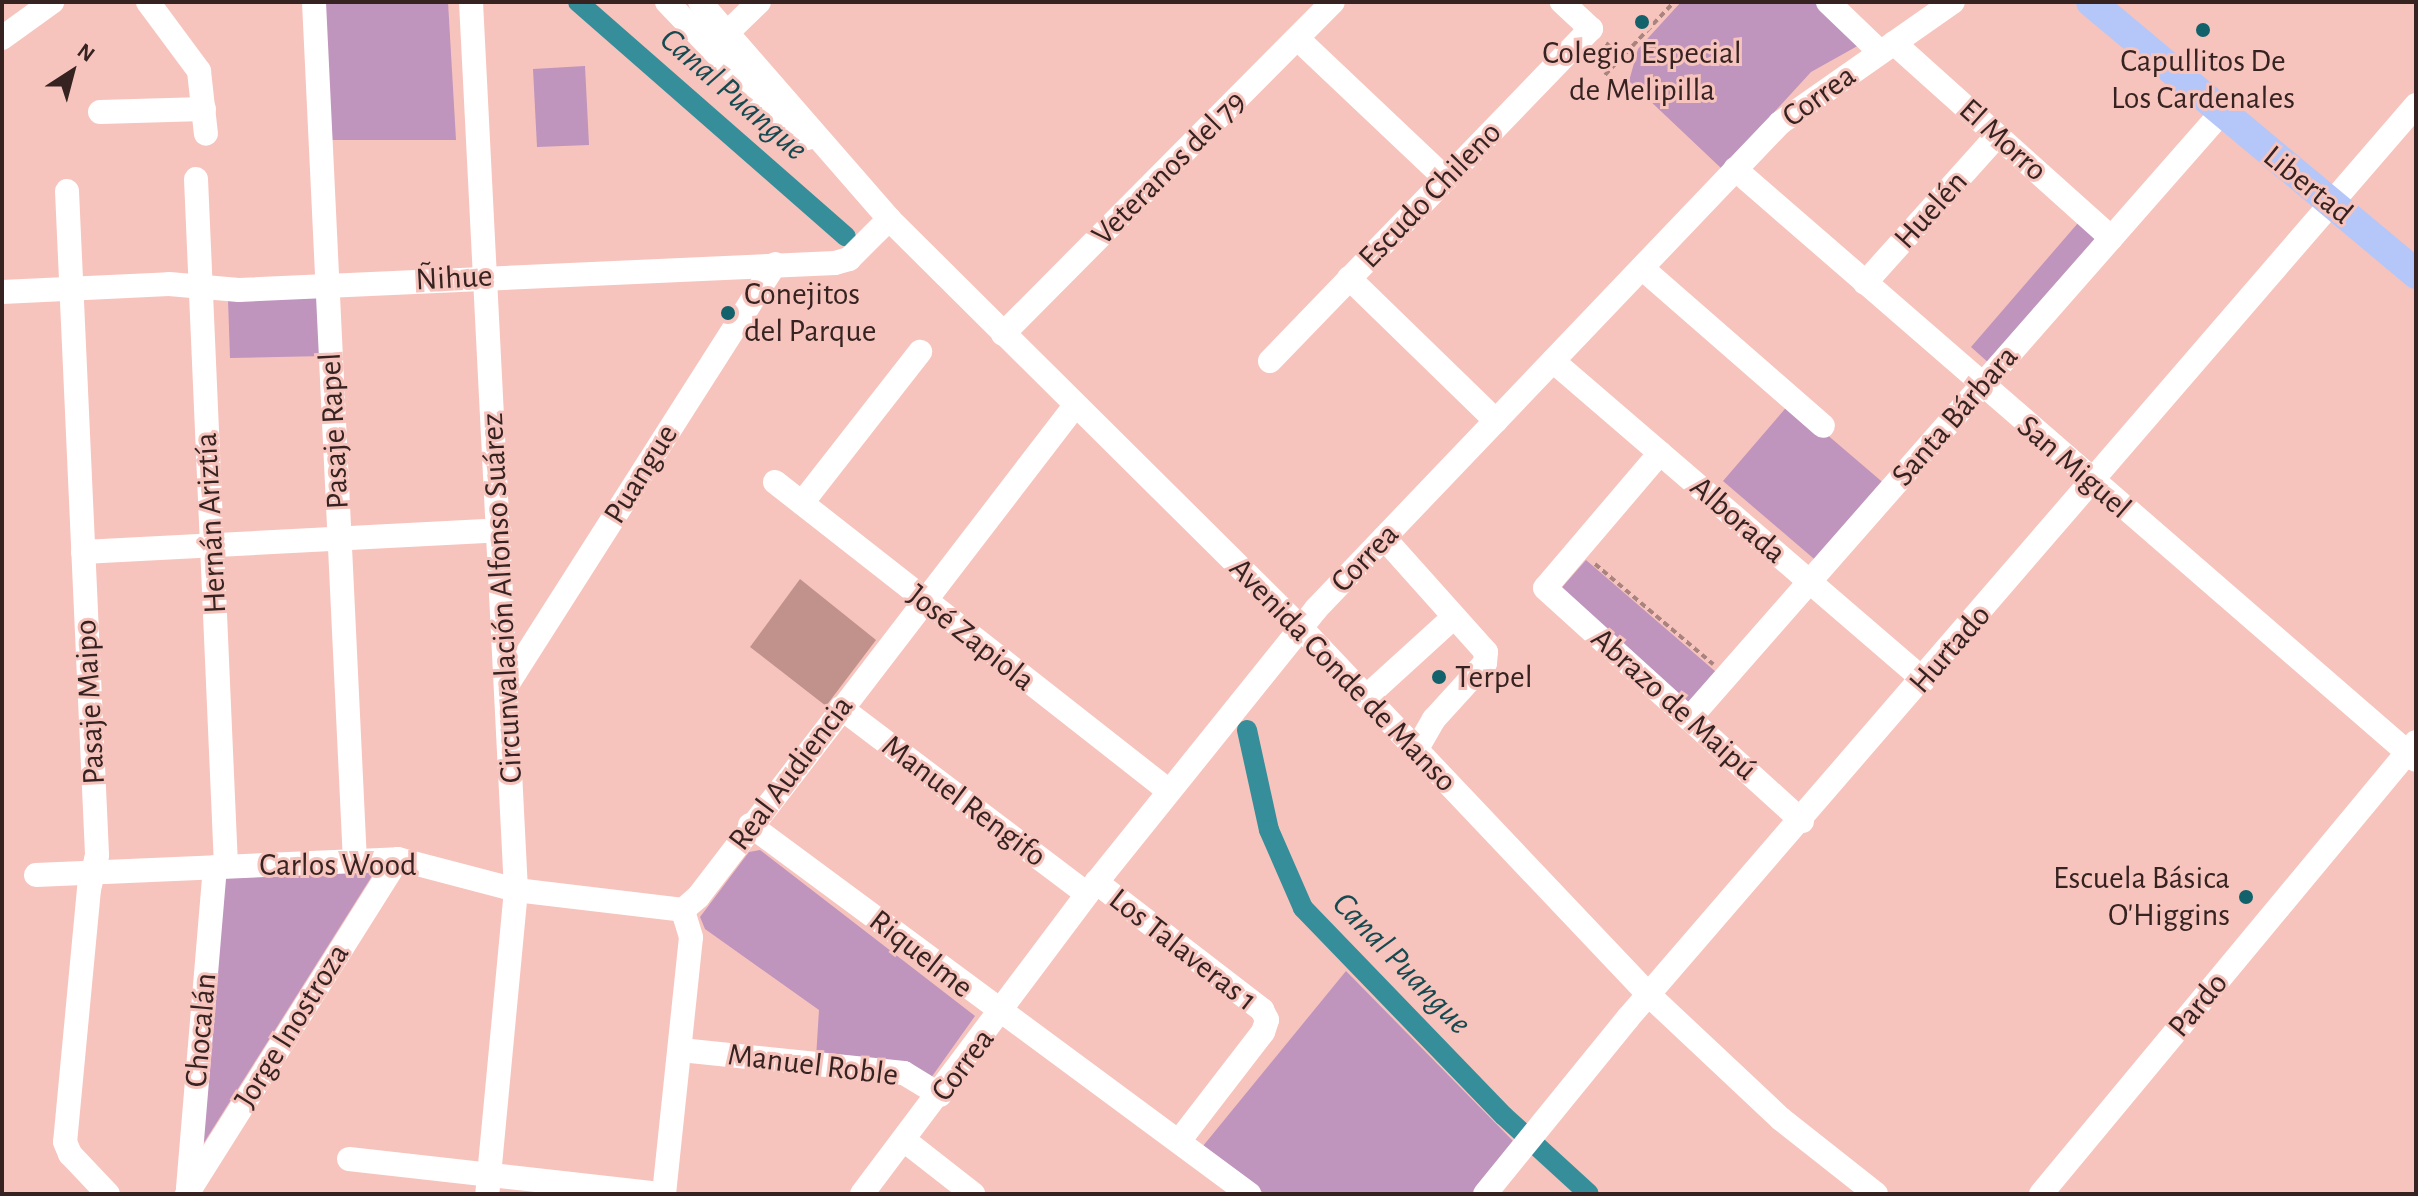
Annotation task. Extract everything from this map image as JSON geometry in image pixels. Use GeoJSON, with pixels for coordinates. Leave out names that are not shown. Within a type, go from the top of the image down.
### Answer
{"type":"FeatureCollection","features":[{"type":"Feature","properties":{"kind":"main road","name":"Libertad"},"geometry":{"type":"LineString","coordinates":[[2091,2],[2330,206],[2416,274]]}},
{"type":"Feature","properties":{"kind":"street"},"geometry":{"type":"LineString","coordinates":[[2,38],[50,2]]}},
{"type":"Feature","properties":{"kind":"street"},"geometry":{"type":"LineString","coordinates":[[148,2],[199,71],[206,134]]}},
{"type":"Feature","properties":{"kind":"street","name":"Pasaje Rapel"},"geometry":{"type":"LineString","coordinates":[[314,2],[355,861]]}},
{"type":"Feature","properties":{"kind":"street","name":"Circunvalación Alfonso Suárez"},"geometry":{"type":"LineString","coordinates":[[471,2],[516,890],[488,1184]]}},
{"type":"Feature","properties":{"kind":"street","name":"Avenida Conde de Manso"},"geometry":{"type":"LineString","coordinates":[[667,2],[775,115],[820,145]]}},
{"type":"Feature","properties":{"kind":"street","name":"Avenida Conde de Manso"},"geometry":{"type":"LineString","coordinates":[[700,2],[820,145],[889,219],[1074,407],[1303,630],[1649,995],[1781,1119],[1876,1194]]}},
{"type":"Feature","properties":{"kind":"street"},"geometry":{"type":"LineString","coordinates":[[728,32],[759,2]]}},
{"type":"Feature","properties":{"kind":"street","name":"Veteranos del 79"},"geometry":{"type":"LineString","coordinates":[[1003,334],[1333,2]]}},
{"type":"Feature","properties":{"kind":"street","name":"Escudo Chileno"},"geometry":{"type":"LineString","coordinates":[[1270,361],[1591,29],[1562,2]]}},
{"type":"Feature","properties":{"kind":"street","name":"El Morro"},"geometry":{"type":"LineString","coordinates":[[1828,2],[1997,136],[2111,238]]}},
{"type":"Feature","properties":{"kind":"street","name":"Correa"},"geometry":{"type":"LineString","coordinates":[[862,1194],[1004,1011],[1092,888],[1303,630],[1316,609],[1735,169],[1795,110],[1953,2]]}},
{"type":"Feature","properties":{"kind":"street"},"geometry":{"type":"LineString","coordinates":[[1298,39],[1446,179]]}},
{"type":"Feature","properties":{"kind":"street","name":"Hurtado"},"geometry":{"type":"LineString","coordinates":[[1485,1194],[1649,995],[2093,484],[2416,105]]}},
{"type":"Feature","properties":{"kind":"street"},"geometry":{"type":"LineString","coordinates":[[100,112],[204,109]]}},
{"type":"Feature","properties":{"kind":"street","name":"Santa Bárbara"},"geometry":{"type":"LineString","coordinates":[[1689,719],[2221,113]]}},
{"type":"Feature","properties":{"kind":"street","name":"Huelén"},"geometry":{"type":"LineString","coordinates":[[1865,283],[1997,136]]}},
{"type":"Feature","properties":{"kind":"street","name":"San Miguel"},"geometry":{"type":"LineString","coordinates":[[1735,169],[2093,484],[2413,751]]}},
{"type":"Feature","properties":{"kind":"street","name":"Hernán Ariztía"},"geometry":{"type":"LineString","coordinates":[[196,179],[220,867]]}},
{"type":"Feature","properties":{"kind":"street","name":"Pasaje Maipo"},"geometry":{"type":"LineString","coordinates":[[67,191],[97,855],[65,1142],[70,1154],[108,1194]]}},
{"type":"Feature","properties":{"kind":"street","name":"Ñihue"},"geometry":{"type":"LineString","coordinates":[[2,292],[327,285],[849,259],[889,219]]}},
{"type":"Feature","properties":{"kind":"street","name":"Puangue"},"geometry":{"type":"LineString","coordinates":[[507,685],[775,264]]}},
{"type":"Feature","properties":{"kind":"street"},"geometry":{"type":"LineString","coordinates":[[1642,268],[1823,426]]}},
{"type":"Feature","properties":{"kind":"street"},"geometry":{"type":"LineString","coordinates":[[1349,278],[1496,421]]}},
{"type":"Feature","properties":{"kind":"street"},"geometry":{"type":"LineString","coordinates":[[802,503],[920,352]]}},
{"type":"Feature","properties":{"kind":"street","name":"Alborada"},"geometry":{"type":"LineString","coordinates":[[1553,361],[1924,680]]}},
{"type":"Feature","properties":{"kind":"street","name":"Real Audiencia"},"geometry":{"type":"LineString","coordinates":[[683,910],[698,897],[750,825],[1074,407]]}},
{"type":"Feature","properties":{"kind":"street"},"geometry":{"type":"LineString","coordinates":[[1578,550],[1660,453]]}},
{"type":"Feature","properties":{"kind":"street","name":"José Zapiola"},"geometry":{"type":"LineString","coordinates":[[775,482],[923,602],[1169,791]]}},
{"type":"Feature","properties":{"kind":"street"},"geometry":{"type":"LineString","coordinates":[[83,552],[499,530]]}},
{"type":"Feature","properties":{"kind":"street"},"geometry":{"type":"LineString","coordinates":[[1384,538],[1484,647],[1487,658],[1434,719],[1416,750]]}},
{"type":"Feature","properties":{"kind":"street","name":"Abrazo de Maipú"},"geometry":{"type":"LineString","coordinates":[[1578,550],[1545,588],[1802,821]]}},
{"type":"Feature","properties":{"kind":"street"},"geometry":{"type":"LineString","coordinates":[[1366,697],[1454,617]]}},
{"type":"Feature","properties":{"kind":"street","name":"Manuel Rengifo"},"geometry":{"type":"LineString","coordinates":[[841,708],[1092,888]]}},
{"type":"Feature","properties":{"kind":"street","name":"Pardo"},"geometry":{"type":"LineString","coordinates":[[2041,1194],[2413,751]]}},
{"type":"Feature","properties":{"kind":"street","name":"Riquelme"},"geometry":{"type":"LineString","coordinates":[[750,825],[981,1000],[1004,1011],[1249,1194]]}},
{"type":"Feature","properties":{"kind":"street","name":"Carlos Wood"},"geometry":{"type":"LineString","coordinates":[[36,875],[398,859],[516,890],[683,910]]}},
{"type":"Feature","properties":{"kind":"street","name":"Jorge Inostroza"},"geometry":{"type":"LineString","coordinates":[[187,1194],[398,859]]}},
{"type":"Feature","properties":{"kind":"street","name":"Chocalán"},"geometry":{"type":"LineString","coordinates":[[187,1194],[220,867]]}},
{"type":"Feature","properties":{"kind":"street","name":"Los Talaveras 1"},"geometry":{"type":"LineString","coordinates":[[1092,888],[1267,1020],[1263,1032],[1179,1141]]}},
{"type":"Feature","properties":{"kind":"street"},"geometry":{"type":"LineString","coordinates":[[349,1159],[488,1184],[663,1194],[691,937],[683,910]]}},
{"type":"Feature","properties":{"kind":"street","name":"Manuel Roble"},"geometry":{"type":"LineString","coordinates":[[681,1050],[904,1073],[940,1095]]}},
{"type":"Feature","properties":{"kind":"street"},"geometry":{"type":"LineString","coordinates":[[904,1140],[973,1194]]}},
{"type":"Feature","properties":{"kind":"path"},"geometry":{"type":"LineString","coordinates":[[1605,75],[1674,2]]}},
{"type":"Feature","properties":{"kind":"path","name":"Abrazo de Maipú"},"geometry":{"type":"LineString","coordinates":[[1578,550],[1727,676]]}},
{"type":"Feature","properties":{"kind":"shaded area"},"geometry":{"type":"Polygon","coordinates":[[[321,2],[448,2],[456,140],[329,140],[321,2]]]}},
{"type":"Feature","properties":{"kind":"shaded area"},"geometry":{"type":"Polygon","coordinates":[[[1681,2],[1816,2],[1861,44],[1811,72],[1722,169],[1629,81],[1638,49],[1681,2]]]}},
{"type":"Feature","properties":{"kind":"shaded area"},"geometry":{"type":"Polygon","coordinates":[[[585,66],[589,145],[537,147],[533,69],[585,66]]]}},
{"type":"Feature","properties":{"kind":"shaded area"},"geometry":{"type":"Polygon","coordinates":[[[2078,223],[2098,240],[1990,364],[1971,347],[2078,223]]]}},
{"type":"Feature","properties":{"kind":"shaded area"},"geometry":{"type":"Polygon","coordinates":[[[324,297],[325,356],[230,358],[228,299],[324,297]]]}},
{"type":"Feature","properties":{"kind":"shaded area"},"geometry":{"type":"Polygon","coordinates":[[[1790,403],[1887,486],[1820,564],[1723,481],[1790,403]]]}},
{"type":"Feature","properties":{"kind":"shaded area"},"geometry":{"type":"Polygon","coordinates":[[[1586,560],[1716,672],[1687,704],[1558,592],[1586,560]]]}},
{"type":"Feature","properties":{"kind":"shaded area"},"geometry":{"type":"Polygon","coordinates":[[[760,850],[975,1016],[928,1082],[816,1058],[819,1010],[705,929],[700,917],[749,852],[760,850]]]}},
{"type":"Feature","properties":{"kind":"shaded area"},"geometry":{"type":"Polygon","coordinates":[[[377,868],[193,1160],[220,873],[377,868]]]}},
{"type":"Feature","properties":{"kind":"shaded area"},"geometry":{"type":"Polygon","coordinates":[[[1346,971],[1516,1144],[1473,1194],[1265,1194],[1203,1146],[1346,971]]]}},
{"type":"Feature","properties":{"kind":"building"},"geometry":{"type":"Polygon","coordinates":[[[800,579],[876,640],[826,706],[750,647],[800,579]]]}},
{"type":"Feature","properties":{"kind":"waterway","name":"Canal Puangue"},"geometry":{"type":"LineString","coordinates":[[578,2],[846,237]]}},
{"type":"Feature","properties":{"kind":"waterway","name":"Canal Puangue"},"geometry":{"type":"LineString","coordinates":[[1247,730],[1269,830],[1303,908],[1504,1116],[1589,1194]]}},
{"type":"Feature","properties":{"kind":"place","name":"Colegio Especial de Melipilla"},"geometry":{"type":"Point","coordinates":[1642,22]}},
{"type":"Feature","properties":{"kind":"place","name":"Capullitos De Los Cardenales"},"geometry":{"type":"Point","coordinates":[2203,30]}},
{"type":"Feature","properties":{"kind":"place","name":"Conejitos del Parque"},"geometry":{"type":"Point","coordinates":[728,313]}},
{"type":"Feature","properties":{"kind":"place","name":"Terpel"},"geometry":{"type":"Point","coordinates":[1439,677]}},
{"type":"Feature","properties":{"kind":"place","name":"Escuela Básica O'Higgins"},"geometry":{"type":"Point","coordinates":[2246,897]}}]}
